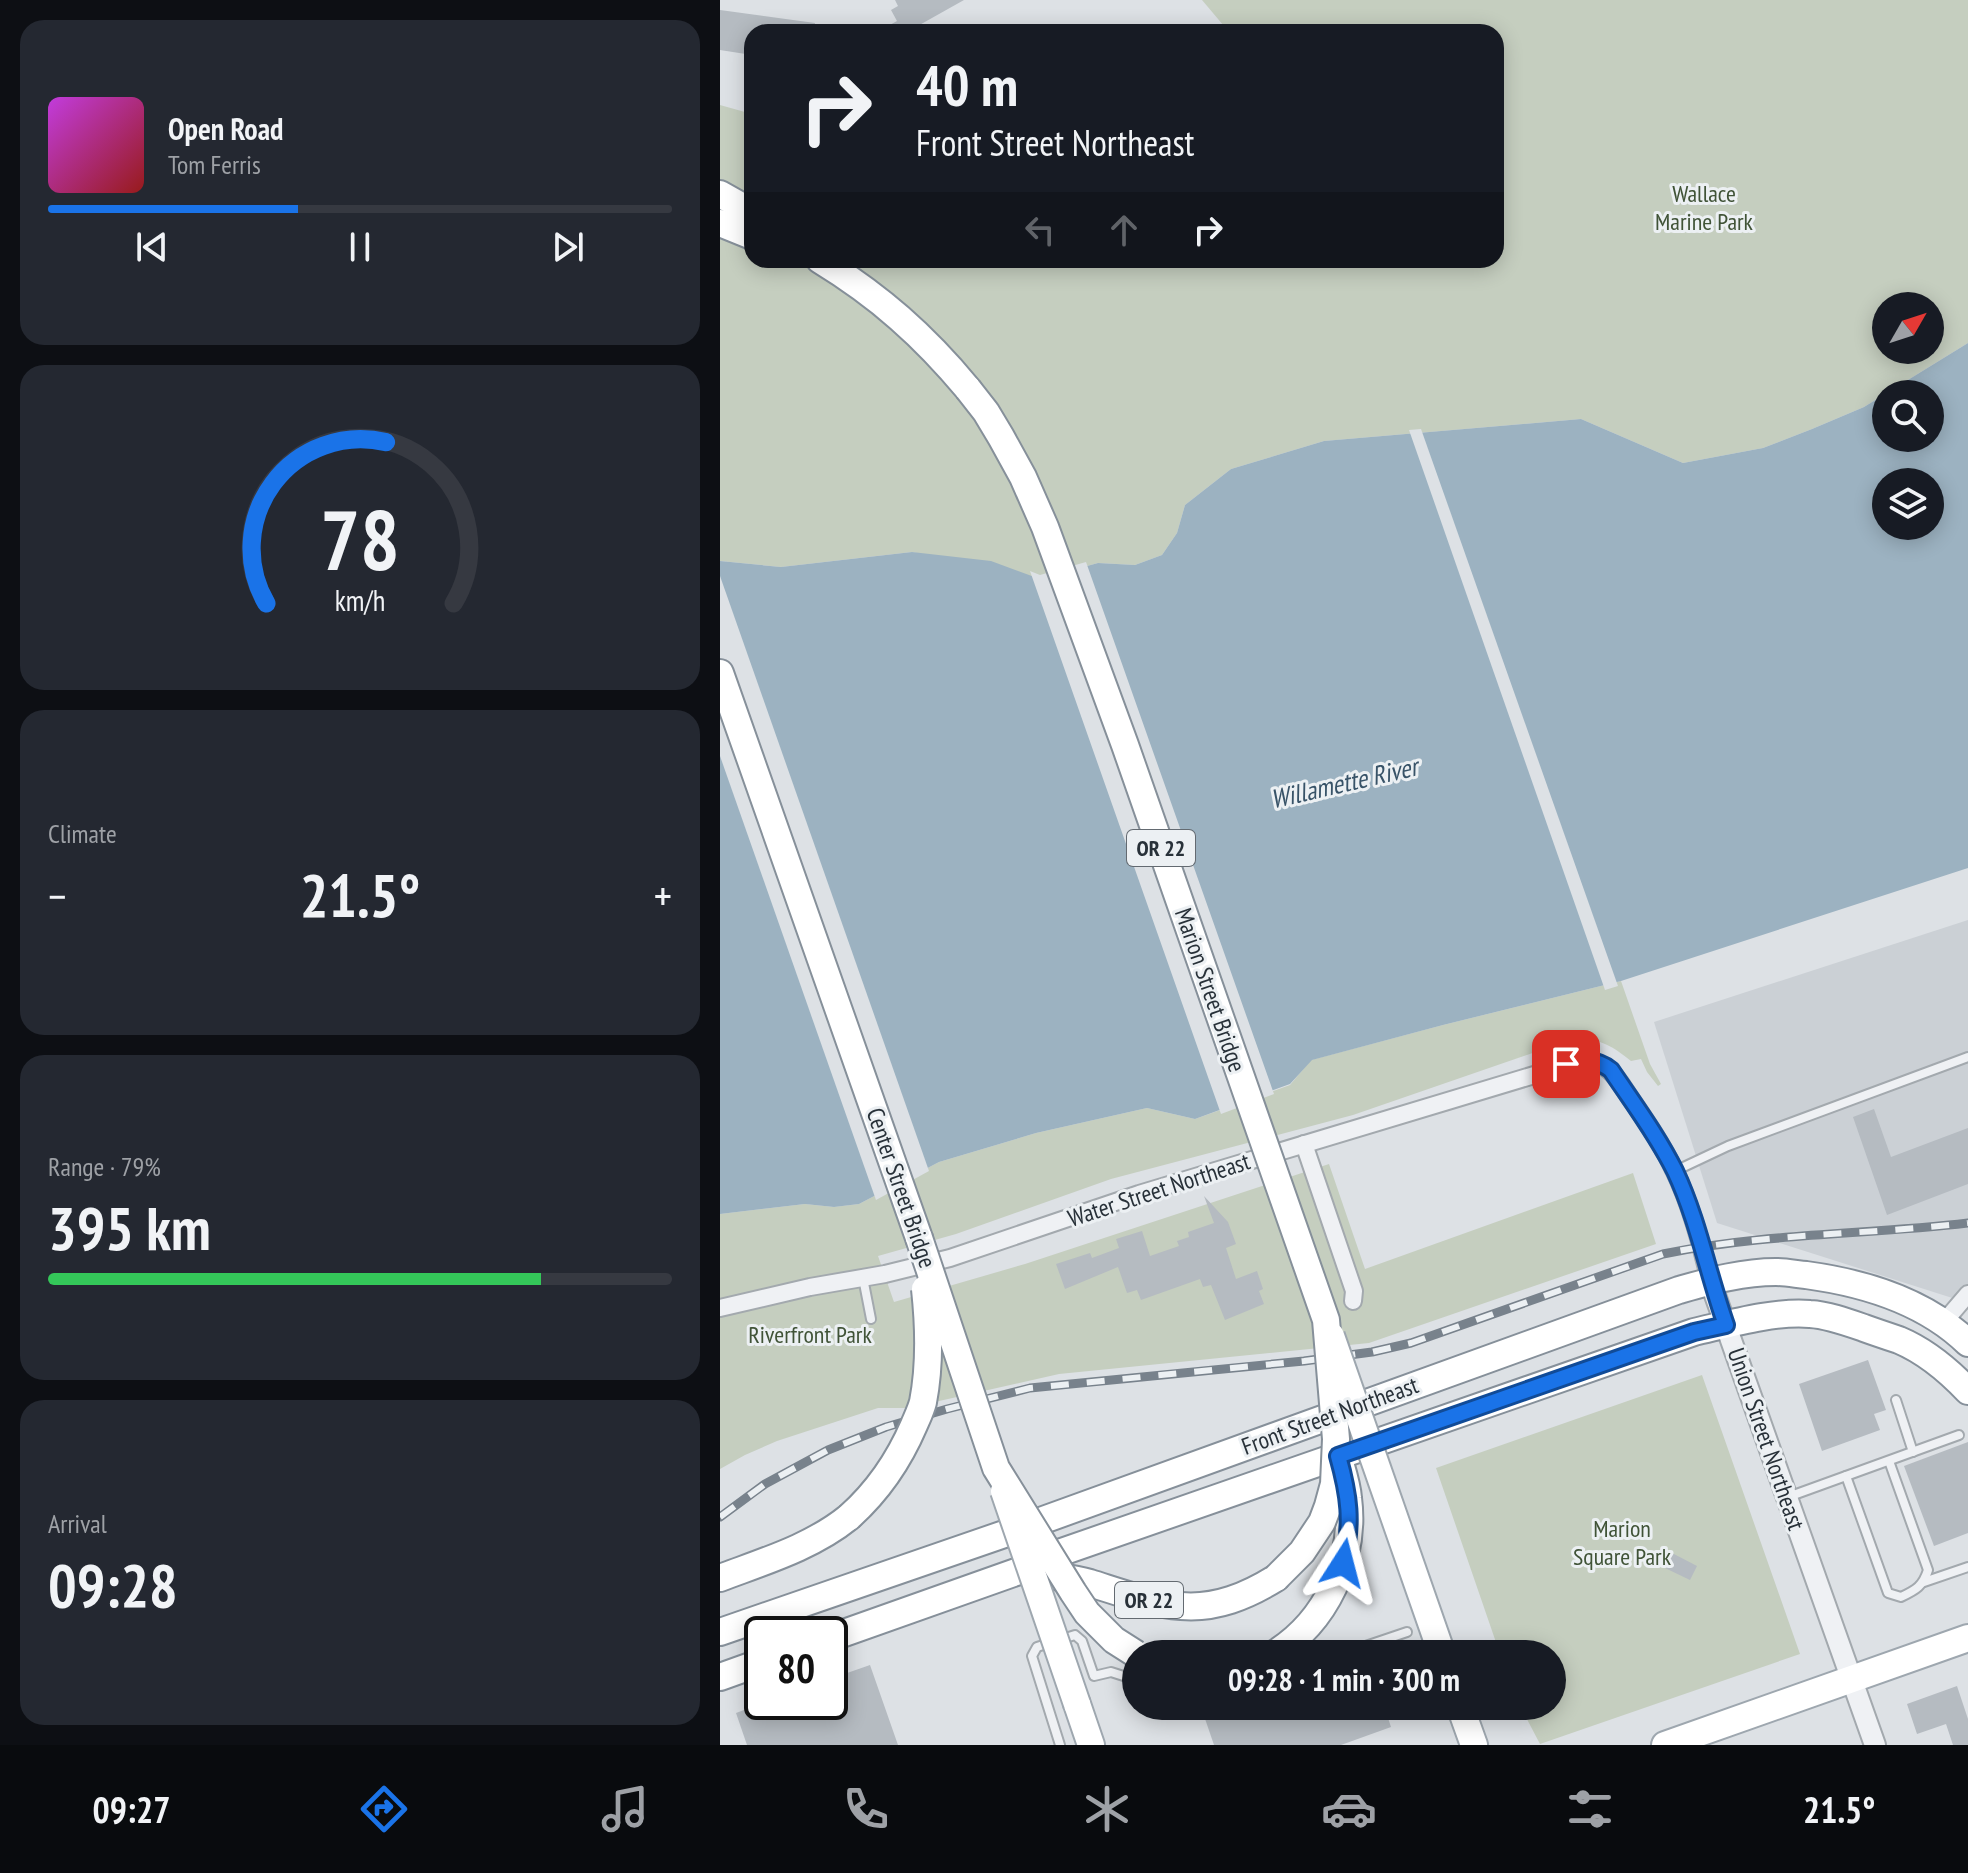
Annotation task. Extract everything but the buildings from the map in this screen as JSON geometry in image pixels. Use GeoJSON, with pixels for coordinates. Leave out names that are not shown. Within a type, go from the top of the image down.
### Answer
{"type":"FeatureCollection","features":[{"type":"Feature","properties":{"kind":"main road"},"geometry":{"type":"LineString","coordinates":[[720,194],[744,208]]}},
{"type":"Feature","properties":{"kind":"main road"},"geometry":{"type":"LineString","coordinates":[[720,223],[744,233]]}},
{"type":"Feature","properties":{"kind":"main road","name":"Marion Street Bridge"},"geometry":{"type":"LineString","coordinates":[[833,268],[883,303],[942,358],[986,412],[1023,477],[1045,527],[1125,745],[1437,1640]]}},
{"type":"Feature","properties":{"kind":"main road","name":"Center Street Bridge"},"geometry":{"type":"LineString","coordinates":[[720,673],[919,1238],[1091,1745]]}},
{"type":"Feature","properties":{"kind":"main road"},"geometry":{"type":"LineString","coordinates":[[720,1578],[794,1550],[832,1531],[887,1475],[906,1443],[923,1404],[927,1358],[928,1320],[919,1238]]}},
{"type":"Feature","properties":{"kind":"main road","name":"Front Street Northeast"},"geometry":{"type":"LineString","coordinates":[[720,1632],[1013,1531],[1664,1296],[1731,1276],[1778,1272],[1831,1278],[1878,1290],[1913,1304],[1944,1322],[1968,1343]]}},
{"type":"Feature","properties":{"kind":"main road","name":"Front Street Northeast"},"geometry":{"type":"LineString","coordinates":[[848,1632],[1019,1571],[1056,1554],[1694,1332],[1726,1325],[1783,1315],[1811,1314],[1852,1324],[1905,1343],[1946,1370],[1968,1391]]}},
{"type":"Feature","properties":{"kind":"main road","name":"OR 22"},"geometry":{"type":"LineString","coordinates":[[1019,1571],[1086,1582],[1181,1606],[1232,1600],[1276,1578],[1302,1552],[1322,1522],[1334,1484],[1336,1430],[1326,1320]]}},
{"type":"Feature","properties":{"kind":"main road"},"geometry":{"type":"LineString","coordinates":[[1884,1336],[1908,1327],[1923,1328],[1944,1322]]}},
{"type":"Feature","properties":{"kind":"main road"},"geometry":{"type":"LineString","coordinates":[[1293,1640],[1314,1619],[1331,1592],[1347,1547],[1350,1516],[1338,1456]]}},
{"type":"Feature","properties":{"kind":"main road"},"geometry":{"type":"LineString","coordinates":[[996,1468],[1087,1613],[1122,1645]]}},
{"type":"Feature","properties":{"kind":"main road"},"geometry":{"type":"LineString","coordinates":[[1665,1745],[1968,1638]]}},
{"type":"Feature","properties":{"kind":"main road"},"geometry":{"type":"LineString","coordinates":[[720,1677],[744,1668]]}},
{"type":"Feature","properties":{"kind":"main road"},"geometry":{"type":"LineString","coordinates":[[1465,1720],[1474,1745]]}},
{"type":"Feature","properties":{"kind":"street","name":"Water Street Northeast"},"geometry":{"type":"LineString","coordinates":[[720,1308],[950,1258],[1139,1194],[1576,1061],[1596,1061]]}},
{"type":"Feature","properties":{"kind":"street","name":"Union Street Northeast"},"geometry":{"type":"LineString","coordinates":[[1596,1061],[1611,1070],[1675,1171],[1702,1246],[1710,1281],[1875,1745]]}},
{"type":"Feature","properties":{"kind":"street"},"geometry":{"type":"LineString","coordinates":[[1304,1144],[1354,1291],[1353,1301]]}},
{"type":"Feature","properties":{"kind":"street"},"geometry":{"type":"LineString","coordinates":[[1944,1322],[1968,1294]]}},
{"type":"Feature","properties":{"kind":"lane"},"geometry":{"type":"LineString","coordinates":[[1675,1171],[1728,1146],[1968,1057]]}},
{"type":"Feature","properties":{"kind":"lane"},"geometry":{"type":"LineString","coordinates":[[863,1278],[871,1319]]}},
{"type":"Feature","properties":{"kind":"lane"},"geometry":{"type":"LineString","coordinates":[[1896,1400],[1913,1452]]}},
{"type":"Feature","properties":{"kind":"lane"},"geometry":{"type":"LineString","coordinates":[[1787,1497],[1959,1435]]}},
{"type":"Feature","properties":{"kind":"lane"},"geometry":{"type":"LineString","coordinates":[[1889,1461],[1928,1570],[1924,1582]]}},
{"type":"Feature","properties":{"kind":"lane"},"geometry":{"type":"LineString","coordinates":[[1846,1476],[1888,1593],[1901,1597],[1924,1582],[1968,1567]]}},
{"type":"Feature","properties":{"kind":"lane"},"geometry":{"type":"LineString","coordinates":[[1383,1640],[1407,1632]]}},
{"type":"Feature","properties":{"kind":"lane"},"geometry":{"type":"LineString","coordinates":[[1060,1745],[1034,1665],[1033,1651],[1040,1645],[1075,1635],[1082,1641],[1094,1676],[1113,1672],[1122,1675]]}},
{"type":"Feature","properties":{"kind":"shaded area"},"geometry":{"type":"Polygon","coordinates":[[[1968,920],[1968,1303],[1717,1223],[1654,1022],[1968,920]]]}},
{"type":"Feature","properties":{"kind":"green space","name":"Wallace Marine Park"},"geometry":{"type":"Polygon","coordinates":[[[1202,0],[1968,0],[1968,343],[1944,358],[1944,292],[1872,292],[1872,364],[1934,364],[1908,380],[1872,380],[1872,402],[1864,407],[1763,448],[1683,463],[1581,419],[1324,441],[1231,469],[1185,505],[1177,533],[1162,555],[1135,565],[1098,563],[1040,579],[912,552],[781,567],[720,561],[720,105],[744,112],[744,268],[1504,268],[1504,24],[1222,24],[1202,0]]]}},
{"type":"Feature","properties":{"kind":"green space","name":"Riverfront Park"},"geometry":{"type":"Polygon","coordinates":[[[1621,981],[1650,1064],[1661,1084],[1658,1086],[1641,1059],[1631,1061],[1598,1041],[1573,1039],[1353,1115],[1111,1179],[956,1234],[878,1256],[894,1302],[1025,1264],[1329,1164],[1365,1269],[1633,1173],[1656,1244],[1369,1343],[1059,1374],[908,1408],[878,1408],[777,1441],[720,1469],[720,1214],[805,1204],[834,1207],[859,1204],[939,1162],[1036,1133],[1147,1108],[1195,1119],[1290,1085],[1311,1060],[1621,981]]]}},
{"type":"Feature","properties":{"kind":"green space","name":"Marion Square Park"},"geometry":{"type":"Polygon","coordinates":[[[1702,1375],[1800,1654],[1540,1744],[1527,1720],[1566,1720],[1566,1640],[1495,1640],[1436,1468],[1702,1375]]]}},
{"type":"Feature","properties":{"kind":"water","name":"Willamette River"},"geometry":{"type":"Polygon","coordinates":[[[1968,343],[1968,868],[1621,981],[1312,1060],[1290,1084],[1195,1119],[1147,1108],[1036,1133],[939,1162],[859,1204],[834,1207],[805,1204],[720,1214],[720,561],[781,567],[912,552],[991,561],[1040,579],[1098,563],[1135,565],[1162,555],[1177,533],[1185,505],[1231,469],[1324,441],[1581,419],[1683,463],[1763,448],[1872,402],[1872,452],[1944,452],[1944,380],[1908,380],[1934,364],[1944,364],[1944,358],[1968,343]]]}},
{"type":"Feature","properties":{"kind":"pier"},"geometry":{"type":"Polygon","coordinates":[[[1421,429],[1618,986],[1605,990],[1409,430],[1421,429]]]}},
{"type":"Feature","properties":{"kind":"pier"},"geometry":{"type":"Polygon","coordinates":[[[1086,562],[1274,1094],[1221,1114],[1030,571],[1040,575],[1086,562]]]}},
{"type":"Feature","properties":{"kind":"pier"},"geometry":{"type":"Polygon","coordinates":[[[720,576],[929,1171],[876,1200],[720,756],[720,576]]]}},
{"type":"Feature","properties":{"kind":"railway"},"geometry":{"type":"LineString","coordinates":[[720,1517],[765,1484],[828,1450],[886,1427],[1030,1388],[1372,1352],[1411,1343],[1663,1254],[1777,1238],[1968,1223]]}},
{"type":"Feature","properties":{"kind":"route"},"geometry":{"type":"LineString","coordinates":[[1343,1563],[1350,1516],[1338,1456],[1694,1332],[1726,1325],[1675,1171],[1651,1129],[1606,1066],[1584,1060],[1566,1064]]}}]}
